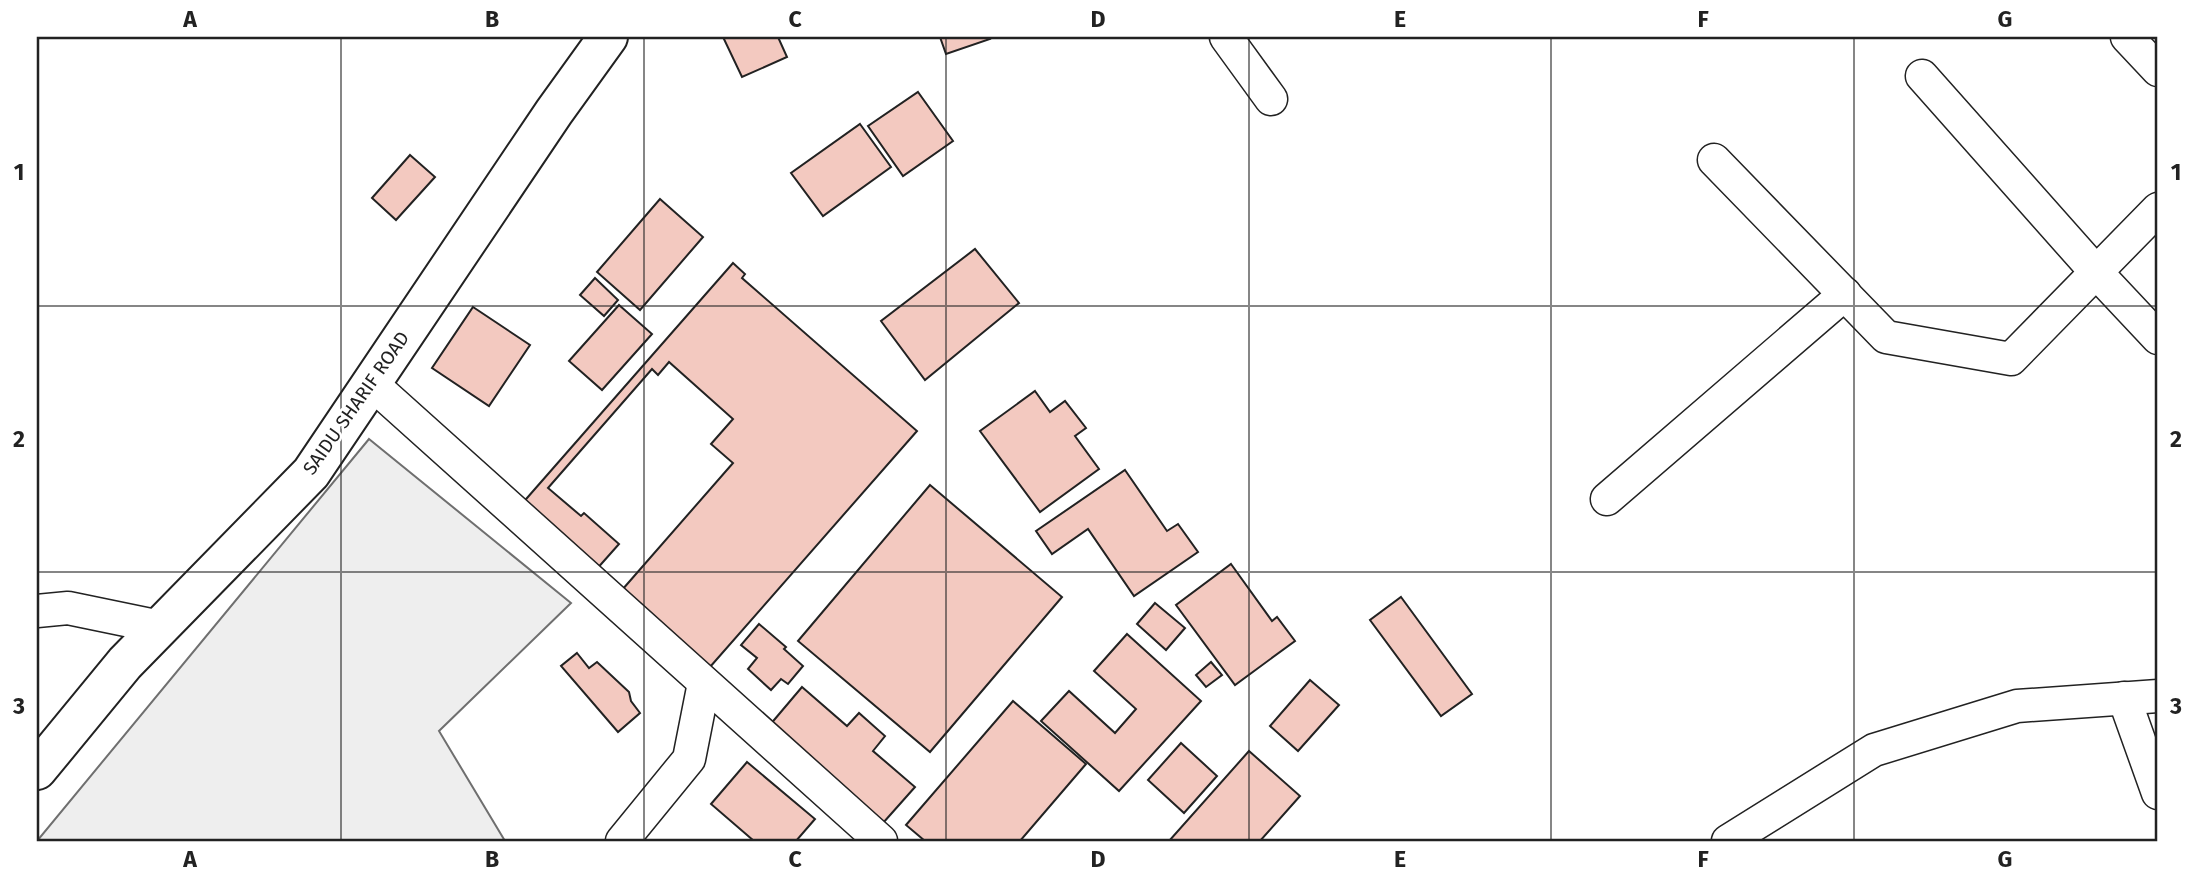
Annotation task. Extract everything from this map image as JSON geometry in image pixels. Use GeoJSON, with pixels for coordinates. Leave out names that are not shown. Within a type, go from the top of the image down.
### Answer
{"type":"FeatureCollection","features":[{"type":"Feature","properties":{"kind":"main road","name":"SAIDU SHARIF ROAD"},"geometry":{"type":"LineString","coordinates":[[37,770],[125,663],[310,473],[554,112],[608,37]]}},
{"type":"Feature","properties":{"kind":"street"},"geometry":{"type":"LineString","coordinates":[[1226,37],[1271,99]]}},
{"type":"Feature","properties":{"kind":"street"},"geometry":{"type":"LineString","coordinates":[[2127,37],[2158,70]]}},
{"type":"Feature","properties":{"kind":"street"},"geometry":{"type":"LineString","coordinates":[[1922,76],[2158,338]]}},
{"type":"Feature","properties":{"kind":"street"},"geometry":{"type":"LineString","coordinates":[[1714,160],[1886,337],[2011,359],[2158,209]]}},
{"type":"Feature","properties":{"kind":"street"},"geometry":{"type":"LineString","coordinates":[[1607,499],[1845,294]]}},
{"type":"Feature","properties":{"kind":"street"},"geometry":{"type":"LineString","coordinates":[[371,383],[881,841]]}},
{"type":"Feature","properties":{"kind":"street"},"geometry":{"type":"LineString","coordinates":[[37,611],[68,608],[160,627]]}},
{"type":"Feature","properties":{"kind":"street"},"geometry":{"type":"LineString","coordinates":[[622,841],[689,759],[704,683]]}},
{"type":"Feature","properties":{"kind":"street"},"geometry":{"type":"LineString","coordinates":[[1728,841],[1874,750],[2017,706],[2158,696]]}},
{"type":"Feature","properties":{"kind":"street"},"geometry":{"type":"LineString","coordinates":[[2124,698],[2158,793]]}},
{"type":"Feature","properties":{"kind":"shaded area"},"geometry":{"type":"Polygon","coordinates":[[[369,439],[571,603],[439,731],[505,841],[37,841],[369,439]]]}},
{"type":"Feature","properties":{"kind":"building"},"geometry":{"type":"Polygon","coordinates":[[[723,37],[778,37],[787,57],[742,77],[723,37]]]}},
{"type":"Feature","properties":{"kind":"building"},"geometry":{"type":"Polygon","coordinates":[[[940,37],[989,37],[990,39],[946,54],[940,37]]]}},
{"type":"Feature","properties":{"kind":"building"},"geometry":{"type":"Polygon","coordinates":[[[918,92],[953,141],[903,176],[868,126],[918,92]]]}},
{"type":"Feature","properties":{"kind":"building"},"geometry":{"type":"Polygon","coordinates":[[[860,124],[891,167],[823,216],[791,173],[860,124]]]}},
{"type":"Feature","properties":{"kind":"building"},"geometry":{"type":"Polygon","coordinates":[[[410,155],[435,177],[396,220],[372,198],[410,155]]]}},
{"type":"Feature","properties":{"kind":"building"},"geometry":{"type":"Polygon","coordinates":[[[660,199],[703,237],[640,310],[597,272],[660,199]]]}},
{"type":"Feature","properties":{"kind":"building"},"geometry":{"type":"Polygon","coordinates":[[[975,249],[1019,303],[925,380],[881,321],[975,249]]]}},
{"type":"Feature","properties":{"kind":"building"},"geometry":{"type":"Polygon","coordinates":[[[733,263],[745,274],[742,278],[917,431],[710,667],[622,590],[733,463],[711,444],[733,419],[669,362],[658,375],[652,369],[548,488],[581,516],[584,513],[619,544],[595,571],[520,506],[733,263]]]}},
{"type":"Feature","properties":{"kind":"building"},"geometry":{"type":"Polygon","coordinates":[[[595,278],[618,300],[604,316],[580,295],[595,278]]]}},
{"type":"Feature","properties":{"kind":"building"},"geometry":{"type":"Polygon","coordinates":[[[619,305],[652,334],[602,390],[569,361],[619,305]]]}},
{"type":"Feature","properties":{"kind":"building"},"geometry":{"type":"Polygon","coordinates":[[[473,307],[530,345],[489,406],[432,368],[473,307]]]}},
{"type":"Feature","properties":{"kind":"building"},"geometry":{"type":"Polygon","coordinates":[[[1035,391],[1050,412],[1065,401],[1086,428],[1075,436],[1099,469],[1040,512],[980,431],[1035,391]]]}},
{"type":"Feature","properties":{"kind":"building"},"geometry":{"type":"Polygon","coordinates":[[[1125,470],[1167,531],[1178,524],[1198,552],[1134,596],[1088,529],[1052,554],[1036,531],[1125,470]]]}},
{"type":"Feature","properties":{"kind":"building"},"geometry":{"type":"Polygon","coordinates":[[[930,485],[1062,597],[930,752],[798,641],[930,485]]]}},
{"type":"Feature","properties":{"kind":"building"},"geometry":{"type":"Polygon","coordinates":[[[1231,564],[1272,621],[1277,617],[1295,641],[1235,685],[1176,605],[1231,564]]]}},
{"type":"Feature","properties":{"kind":"building"},"geometry":{"type":"Polygon","coordinates":[[[1401,597],[1472,694],[1441,716],[1370,620],[1401,597]]]}},
{"type":"Feature","properties":{"kind":"building"},"geometry":{"type":"Polygon","coordinates":[[[1155,603],[1185,628],[1166,650],[1137,624],[1155,603]]]}},
{"type":"Feature","properties":{"kind":"building"},"geometry":{"type":"Polygon","coordinates":[[[759,624],[803,666],[788,684],[781,679],[771,690],[748,669],[757,658],[741,645],[759,624]]]}},
{"type":"Feature","properties":{"kind":"building"},"geometry":{"type":"Polygon","coordinates":[[[1127,634],[1201,701],[1119,791],[1041,721],[1069,691],[1115,733],[1136,709],[1094,671],[1127,634]]]}},
{"type":"Feature","properties":{"kind":"building"},"geometry":{"type":"Polygon","coordinates":[[[577,653],[589,668],[597,662],[629,692],[631,701],[640,713],[618,732],[561,666],[577,653]]]}},
{"type":"Feature","properties":{"kind":"building"},"geometry":{"type":"Polygon","coordinates":[[[1211,662],[1222,675],[1206,687],[1196,675],[1211,662]]]}},
{"type":"Feature","properties":{"kind":"building"},"geometry":{"type":"Polygon","coordinates":[[[1310,680],[1339,705],[1298,751],[1270,726],[1310,680]]]}},
{"type":"Feature","properties":{"kind":"building"},"geometry":{"type":"Polygon","coordinates":[[[802,687],[847,726],[859,713],[885,736],[873,751],[915,787],[883,823],[769,726],[802,687]]]}},
{"type":"Feature","properties":{"kind":"building"},"geometry":{"type":"Polygon","coordinates":[[[1013,701],[1086,764],[1020,841],[925,841],[906,825],[1013,701]]]}},
{"type":"Feature","properties":{"kind":"building"},"geometry":{"type":"Polygon","coordinates":[[[1181,743],[1217,776],[1184,813],[1148,780],[1181,743]]]}},
{"type":"Feature","properties":{"kind":"building"},"geometry":{"type":"Polygon","coordinates":[[[1249,751],[1300,796],[1260,841],[1169,841],[1249,751]]]}},
{"type":"Feature","properties":{"kind":"building"},"geometry":{"type":"Polygon","coordinates":[[[747,762],[815,819],[796,841],[754,841],[711,804],[747,762]]]}}]}
